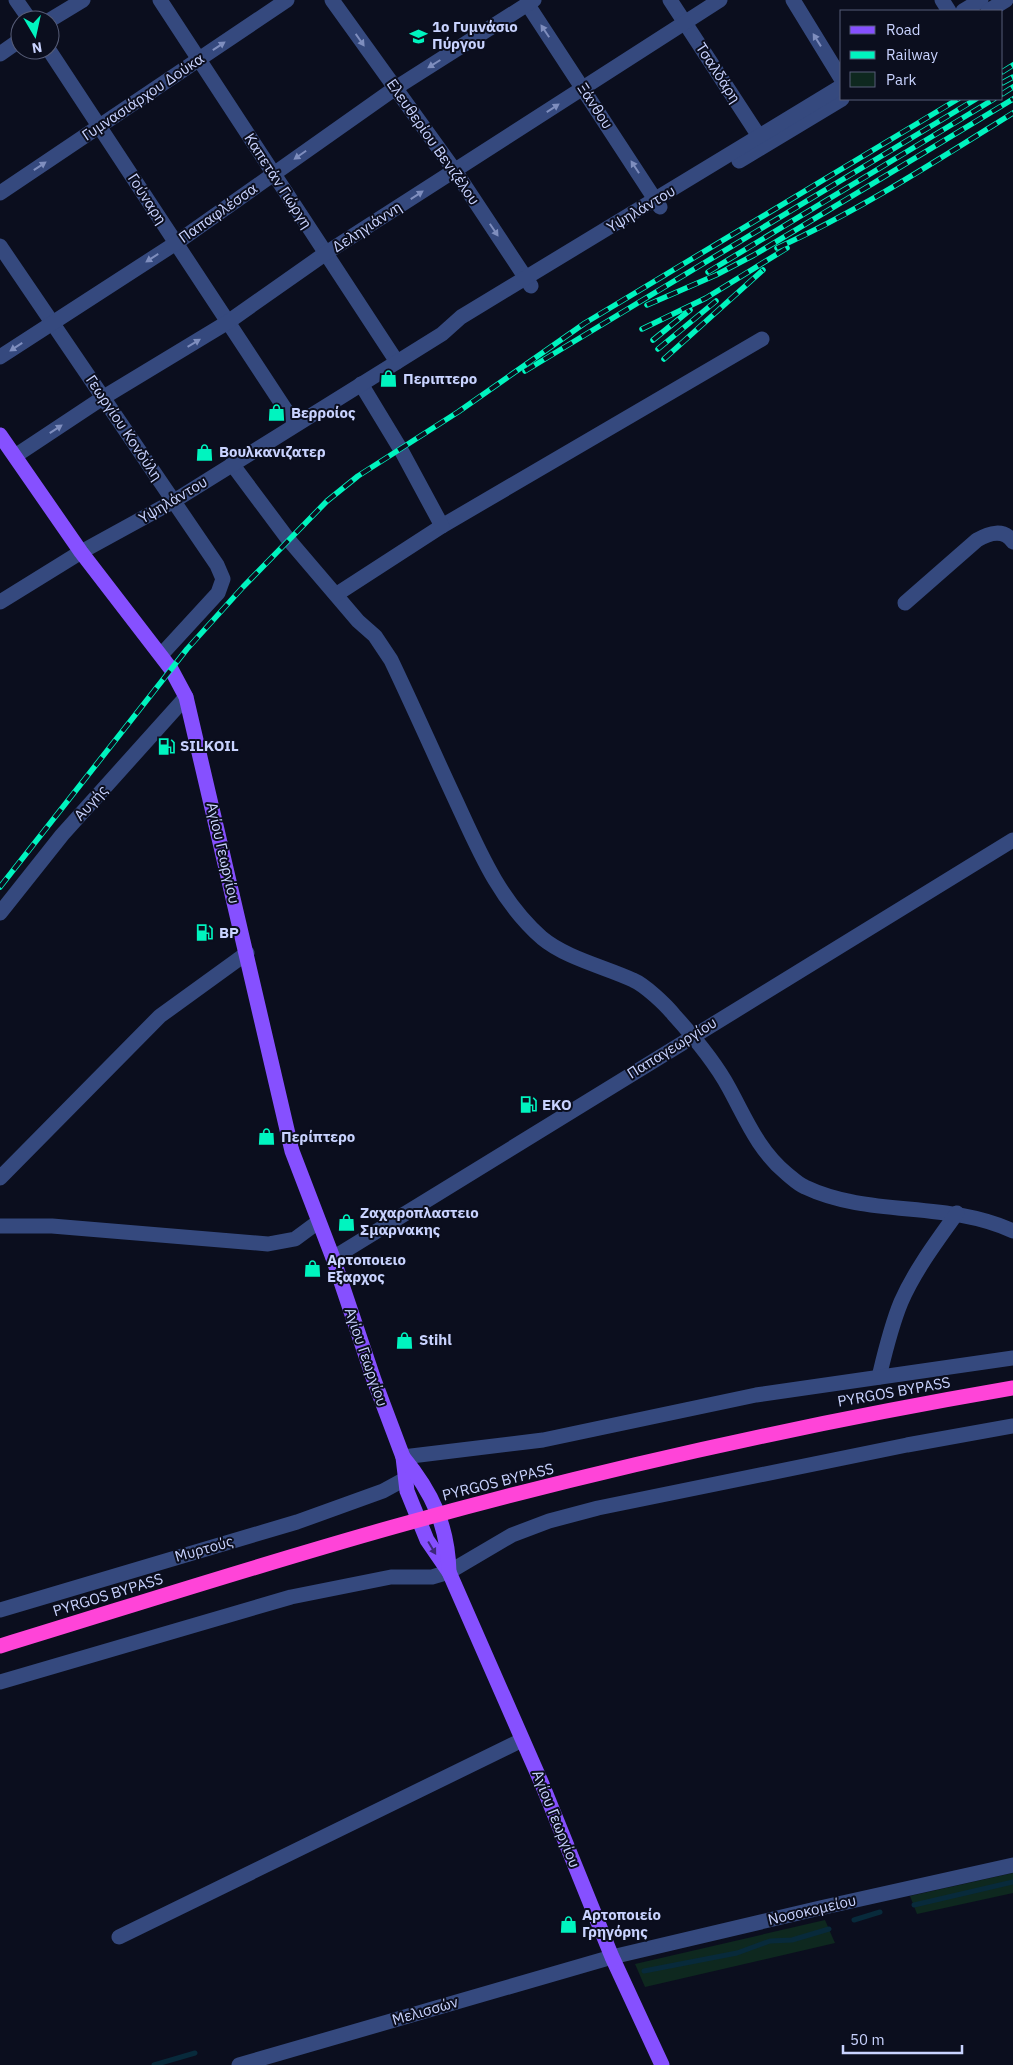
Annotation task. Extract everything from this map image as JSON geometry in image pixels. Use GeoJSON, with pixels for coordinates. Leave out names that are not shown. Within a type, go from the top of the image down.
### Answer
{"type":"FeatureCollection","features":[{"type":"Feature","properties":{"kind":"highway","name":"PYRGOS BYPASS"},"geometry":{"type":"LineString","coordinates":[[0,1646],[418,1520],[717,1445],[798,1427],[1013,1388]]}},
{"type":"Feature","properties":{"kind":"main road","name":"Αγίου Γεωργίου"},"geometry":{"type":"LineString","coordinates":[[0,435],[81,552],[180,682],[186,697],[292,1151],[333,1258],[374,1380],[403,1457],[404,1479],[418,1520],[432,1548],[449,1572],[522,1740],[612,1957],[662,2065]]}},
{"type":"Feature","properties":{"kind":"main road","name":"Αγίου Γεωργίου"},"geometry":{"type":"LineString","coordinates":[[403,1457],[425,1484],[439,1515],[447,1544],[449,1572]]}},
{"type":"Feature","properties":{"kind":"street"},"geometry":{"type":"LineString","coordinates":[[60,14],[83,0]]}},
{"type":"Feature","properties":{"kind":"street","name":"Καπετάν Γιώργη"},"geometry":{"type":"LineString","coordinates":[[160,0],[397,362]]}},
{"type":"Feature","properties":{"kind":"street","name":"Γυμνασιάρχου Δούκα"},"geometry":{"type":"LineString","coordinates":[[0,194],[287,0]]}},
{"type":"Feature","properties":{"kind":"street","name":"Ελευθερίου Βενιζέλου"},"geometry":{"type":"LineString","coordinates":[[332,0],[394,89],[455,171],[529,282]]}},
{"type":"Feature","properties":{"kind":"street","name":"Τσαλδάρη"},"geometry":{"type":"LineString","coordinates":[[670,0],[762,141]]}},
{"type":"Feature","properties":{"kind":"street","name":"Δεληγιάννη"},"geometry":{"type":"LineString","coordinates":[[15,456],[104,397],[228,322],[326,254],[720,0]]}},
{"type":"Feature","properties":{"kind":"street"},"geometry":{"type":"LineString","coordinates":[[793,0],[840,77]]}},
{"type":"Feature","properties":{"kind":"street"},"geometry":{"type":"LineString","coordinates":[[964,10],[981,0]]}},
{"type":"Feature","properties":{"kind":"street"},"geometry":{"type":"LineString","coordinates":[[990,10],[1006,0]]}},
{"type":"Feature","properties":{"kind":"street","name":"Παπαφλέσσα"},"geometry":{"type":"LineString","coordinates":[[0,357],[176,243],[394,89],[531,2]]}},
{"type":"Feature","properties":{"kind":"street","name":"Ξάνθου"},"geometry":{"type":"LineString","coordinates":[[531,2],[583,88],[659,204]]}},
{"type":"Feature","properties":{"kind":"street","name":"Γούναρη"},"geometry":{"type":"LineString","coordinates":[[56,60],[294,424]]}},
{"type":"Feature","properties":{"kind":"street","name":"Υψηλάντου"},"geometry":{"type":"LineString","coordinates":[[0,602],[81,552],[174,501],[294,424],[442,334],[464,326],[529,282],[762,141],[840,87]]}},
{"type":"Feature","properties":{"kind":"street","name":"Υψηλάντου"},"geometry":{"type":"LineString","coordinates":[[762,141],[840,100]]}},
{"type":"Feature","properties":{"kind":"street","name":"Γεωργίου Κονδύλη"},"geometry":{"type":"LineString","coordinates":[[0,246],[51,324],[104,397],[217,565],[222,579],[218,593],[161,655]]}},
{"type":"Feature","properties":{"kind":"street"},"geometry":{"type":"LineString","coordinates":[[337,594],[442,526],[762,339]]}},
{"type":"Feature","properties":{"kind":"street"},"geometry":{"type":"LineString","coordinates":[[360,384],[401,450],[442,526]]}},
{"type":"Feature","properties":{"kind":"street"},"geometry":{"type":"LineString","coordinates":[[232,464],[288,539],[337,594],[358,621],[375,636],[391,660],[481,858],[500,891],[523,919],[544,940],[603,969],[635,981],[673,1013],[729,1087],[756,1140],[772,1162],[803,1187],[835,1198],[868,1205],[957,1213],[993,1222],[1013,1230]]}},
{"type":"Feature","properties":{"kind":"street"},"geometry":{"type":"LineString","coordinates":[[905,603],[977,540],[988,533],[999,533],[1010,538],[1013,542]]}},
{"type":"Feature","properties":{"kind":"street","name":"Αυγής"},"geometry":{"type":"LineString","coordinates":[[0,913],[62,835],[186,697]]}},
{"type":"Feature","properties":{"kind":"street","name":"Παπαγεωργίου"},"geometry":{"type":"LineString","coordinates":[[333,1258],[1013,840]]}},
{"type":"Feature","properties":{"kind":"street"},"geometry":{"type":"LineString","coordinates":[[0,1178],[160,1016],[247,953]]}},
{"type":"Feature","properties":{"kind":"street"},"geometry":{"type":"LineString","coordinates":[[879,1377],[889,1335],[902,1302],[921,1265],[957,1213]]}},
{"type":"Feature","properties":{"kind":"street"},"geometry":{"type":"LineString","coordinates":[[0,1226],[52,1226],[268,1244],[295,1238],[318,1222]]}},
{"type":"Feature","properties":{"kind":"street"},"geometry":{"type":"LineString","coordinates":[[403,1457],[543,1440],[756,1395],[1013,1358]]}},
{"type":"Feature","properties":{"kind":"street"},"geometry":{"type":"LineString","coordinates":[[0,1682],[291,1597],[391,1577],[432,1577],[449,1572],[512,1536],[549,1521],[589,1510],[907,1444],[1013,1426]]}},
{"type":"Feature","properties":{"kind":"street","name":"Μυρτούς"},"geometry":{"type":"LineString","coordinates":[[0,1610],[297,1522],[383,1491],[404,1479]]}},
{"type":"Feature","properties":{"kind":"street"},"geometry":{"type":"LineString","coordinates":[[119,1936],[522,1740]]}},
{"type":"Feature","properties":{"kind":"street","name":"Νοσοκομείου"},"geometry":{"type":"LineString","coordinates":[[612,1957],[1013,1865]]}},
{"type":"Feature","properties":{"kind":"street","name":"Μελισσών"},"geometry":{"type":"LineString","coordinates":[[239,2065],[612,1957]]}},
{"type":"Feature","properties":{"kind":"green space"},"geometry":{"type":"Polygon","coordinates":[[[1013,1873],[1013,1893],[917,1914],[910,1896],[1013,1873]]]}},
{"type":"Feature","properties":{"kind":"green space"},"geometry":{"type":"Polygon","coordinates":[[[825,1920],[835,1943],[645,1987],[635,1964],[825,1920]]]}},
{"type":"Feature","properties":{"kind":"waterway"},"geometry":{"type":"LineString","coordinates":[[914,1905],[1013,1882]]}},
{"type":"Feature","properties":{"kind":"waterway"},"geometry":{"type":"LineString","coordinates":[[854,1920],[880,1912]]}},
{"type":"Feature","properties":{"kind":"waterway"},"geometry":{"type":"LineString","coordinates":[[644,1971],[737,1953],[770,1941],[792,1940],[829,1929]]}},
{"type":"Feature","properties":{"kind":"waterway"},"geometry":{"type":"LineString","coordinates":[[154,2065],[195,2053]]}},
{"type":"Feature","properties":{"kind":"railway"},"geometry":{"type":"LineString","coordinates":[[1003,71],[1013,65]]}},
{"type":"Feature","properties":{"kind":"railway"},"geometry":{"type":"LineString","coordinates":[[1003,82],[1013,77]]}},
{"type":"Feature","properties":{"kind":"railway"},"geometry":{"type":"LineString","coordinates":[[1003,93],[1013,87]]}},
{"type":"Feature","properties":{"kind":"railway"},"geometry":{"type":"LineString","coordinates":[[647,305],[716,275],[754,255],[1013,99]]}},
{"type":"Feature","properties":{"kind":"railway"},"geometry":{"type":"LineString","coordinates":[[0,887],[187,649],[243,587],[327,501],[358,476],[458,412],[585,323],[956,100]]}},
{"type":"Feature","properties":{"kind":"railway"},"geometry":{"type":"LineString","coordinates":[[525,371],[974,100]]}},
{"type":"Feature","properties":{"kind":"railway"},"geometry":{"type":"LineString","coordinates":[[708,272],[992,100]]}},
{"type":"Feature","properties":{"kind":"railway"},"geometry":{"type":"LineString","coordinates":[[777,248],[808,234],[867,202],[1013,113]]}},
{"type":"Feature","properties":{"kind":"railway"},"geometry":{"type":"LineString","coordinates":[[642,329],[706,298],[787,248]]}},
{"type":"Feature","properties":{"kind":"railway"},"geometry":{"type":"LineString","coordinates":[[664,359],[763,270]]}},
{"type":"Feature","properties":{"kind":"railway"},"geometry":{"type":"LineString","coordinates":[[658,349],[716,301]]}},
{"type":"Feature","properties":{"kind":"railway"},"geometry":{"type":"LineString","coordinates":[[653,340],[690,310]]}},
{"type":"Feature","properties":{"kind":"place","name":"1ο Γυμνάσιο Πύργου"},"geometry":{"type":"Point","coordinates":[418,36]}},
{"type":"Feature","properties":{"kind":"place","name":"Περιπτερο"},"geometry":{"type":"Point","coordinates":[389,379]}},
{"type":"Feature","properties":{"kind":"place","name":"Βερροίος"},"geometry":{"type":"Point","coordinates":[277,413]}},
{"type":"Feature","properties":{"kind":"place","name":"Βουλκανιζατερ"},"geometry":{"type":"Point","coordinates":[205,452]}},
{"type":"Feature","properties":{"kind":"place","name":"SILKOIL"},"geometry":{"type":"Point","coordinates":[166,746]}},
{"type":"Feature","properties":{"kind":"place","name":"BP"},"geometry":{"type":"Point","coordinates":[205,933]}},
{"type":"Feature","properties":{"kind":"place","name":"EKO"},"geometry":{"type":"Point","coordinates":[528,1105]}},
{"type":"Feature","properties":{"kind":"place","name":"Περίπτερο"},"geometry":{"type":"Point","coordinates":[267,1137]}},
{"type":"Feature","properties":{"kind":"place","name":"Ζαχαροπλαστειο Σμαρνακης"},"geometry":{"type":"Point","coordinates":[346,1222]}},
{"type":"Feature","properties":{"kind":"place","name":"Αρτοποιειο Εξαρχος"},"geometry":{"type":"Point","coordinates":[313,1269]}},
{"type":"Feature","properties":{"kind":"place","name":"Stihl"},"geometry":{"type":"Point","coordinates":[405,1340]}},
{"type":"Feature","properties":{"kind":"place","name":"Αρτοποιείο Γρηγόρης"},"geometry":{"type":"Point","coordinates":[568,1924]}}]}
